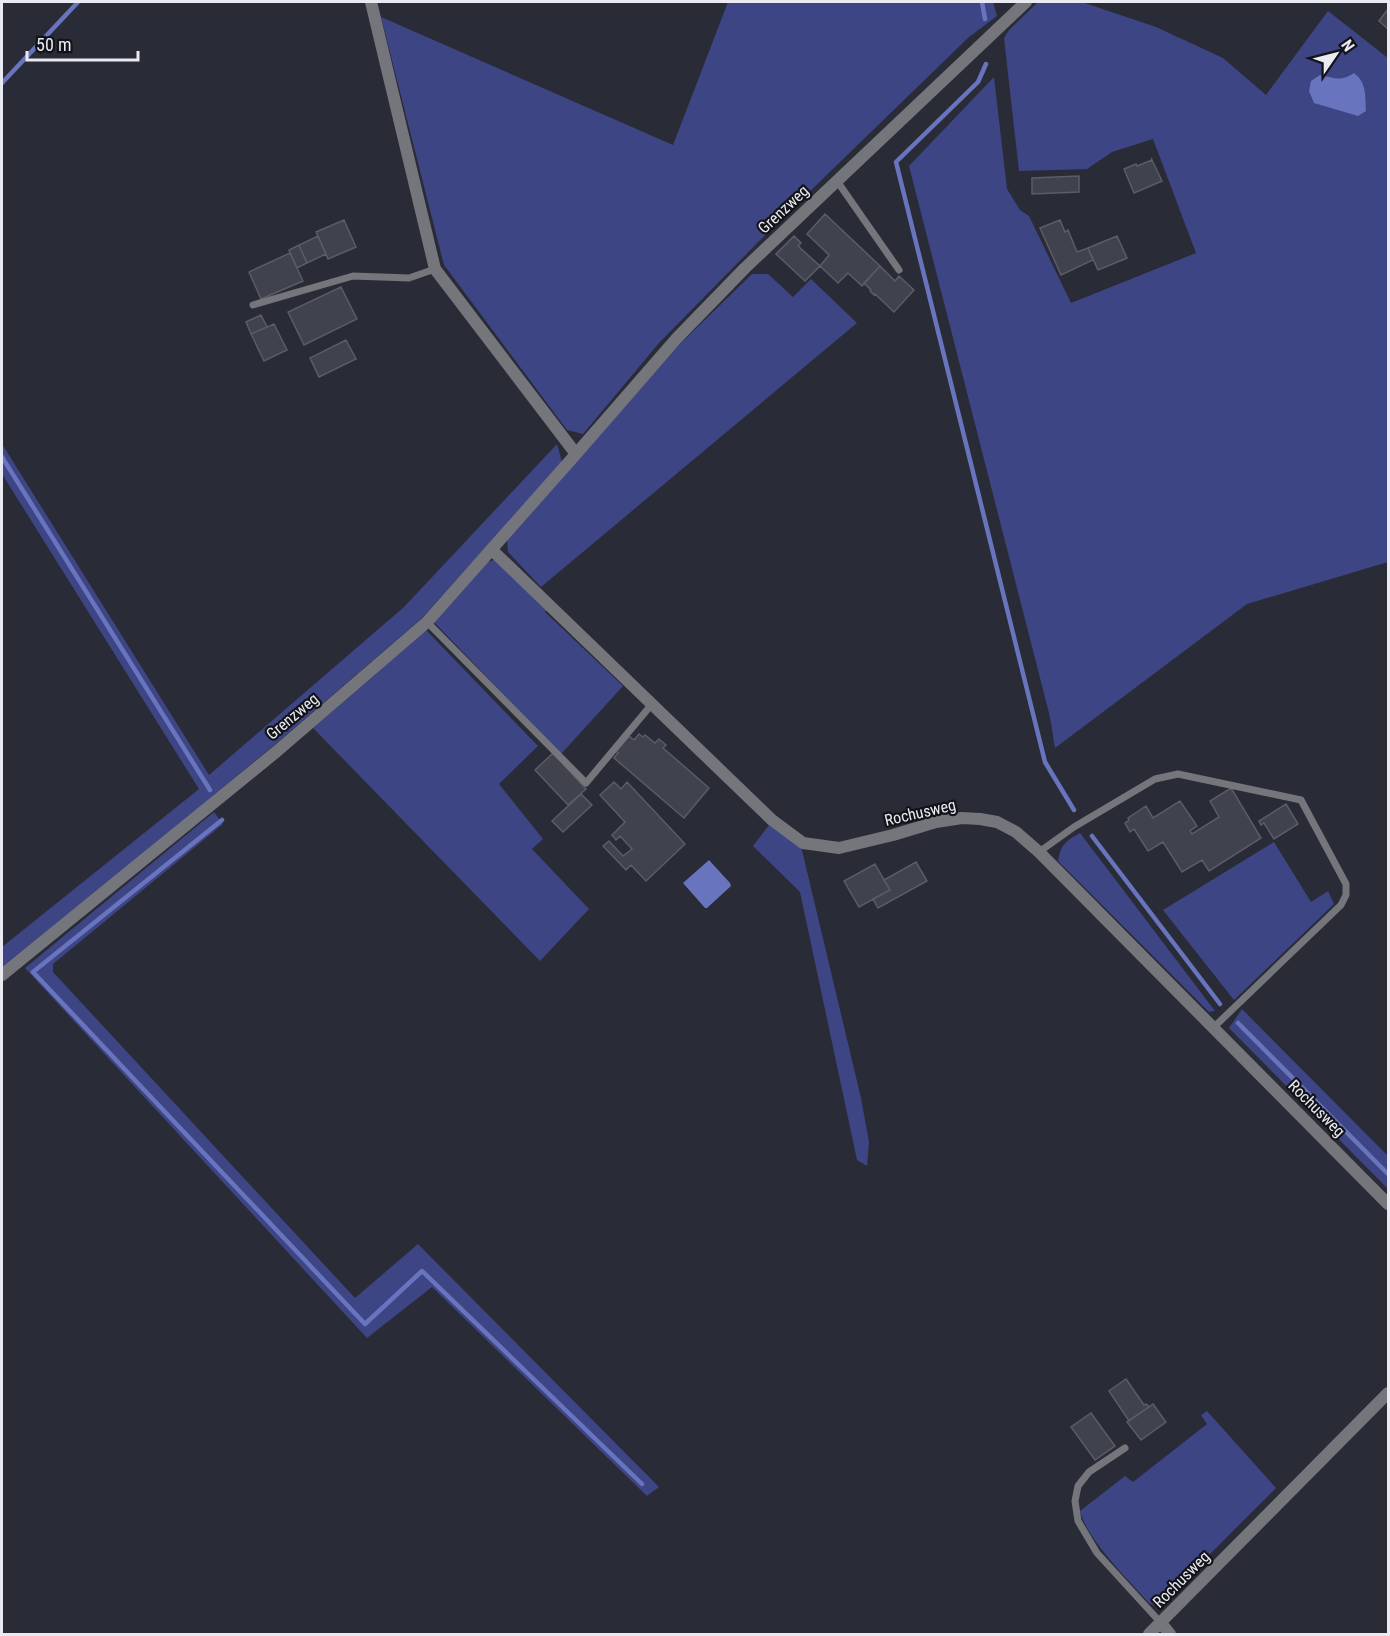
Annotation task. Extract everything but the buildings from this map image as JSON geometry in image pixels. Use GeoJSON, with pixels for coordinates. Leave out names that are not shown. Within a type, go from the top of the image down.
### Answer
{"type":"FeatureCollection","features":[{"type":"Feature","properties":{"kind":"street"},"geometry":{"type":"LineString","coordinates":[[370,2],[435,268],[576,454]]}},
{"type":"Feature","properties":{"kind":"street","name":"Grenzweg"},"geometry":{"type":"LineString","coordinates":[[2,975],[276,752],[427,622],[677,338],[745,268],[1026,2]]}},
{"type":"Feature","properties":{"kind":"street","name":"Rochusweg"},"geometry":{"type":"LineString","coordinates":[[492,550],[772,820],[803,843],[839,848],[936,822],[962,818],[997,822],[1016,832],[1039,852],[1389,1204]]}},
{"type":"Feature","properties":{"kind":"street","name":"Rochusweg"},"geometry":{"type":"LineString","coordinates":[[1149,1635],[1389,1393]]}},
{"type":"Feature","properties":{"kind":"street"},"geometry":{"type":"LineString","coordinates":[[1161,1623],[1170,1635]]}},
{"type":"Feature","properties":{"kind":"lane"},"geometry":{"type":"LineString","coordinates":[[837,181],[899,270]]}},
{"type":"Feature","properties":{"kind":"lane"},"geometry":{"type":"LineString","coordinates":[[253,305],[353,276],[409,278],[435,268]]}},
{"type":"Feature","properties":{"kind":"lane"},"geometry":{"type":"LineString","coordinates":[[427,622],[586,783],[652,704]]}},
{"type":"Feature","properties":{"kind":"lane"},"geometry":{"type":"LineString","coordinates":[[1039,852],[1074,827],[1155,779],[1178,774],[1301,800],[1346,884],[1346,895],[1341,906],[1214,1028]]}},
{"type":"Feature","properties":{"kind":"lane"},"geometry":{"type":"LineString","coordinates":[[1125,1448],[1089,1472],[1078,1486],[1076,1501],[1078,1521],[1097,1553],[1161,1623]]}},
{"type":"Feature","properties":{"kind":"shaded area"},"geometry":{"type":"Polygon","coordinates":[[[728,2],[993,2],[997,16],[969,37],[771,229],[659,343],[583,434],[567,430],[444,265],[381,17],[673,145],[728,2]]]}},
{"type":"Feature","properties":{"kind":"shaded area"},"geometry":{"type":"Polygon","coordinates":[[[1038,2],[1082,2],[1156,27],[1223,58],[1266,95],[1328,11],[1388,58],[1388,562],[1247,604],[1055,748],[1050,717],[909,166],[994,77],[1007,189],[1020,210],[1029,216],[1071,303],[1196,253],[1153,139],[1112,152],[1087,169],[1019,171],[1004,38],[1009,30],[1038,2]]]}},
{"type":"Feature","properties":{"kind":"shaded area"},"geometry":{"type":"Polygon","coordinates":[[[1354,73],[1363,85],[1366,111],[1358,116],[1314,103],[1309,91],[1311,81],[1320,75],[1341,78],[1354,73]]]}},
{"type":"Feature","properties":{"kind":"shaded area"},"geometry":{"type":"Polygon","coordinates":[[[752,274],[768,274],[793,297],[811,279],[857,323],[541,587],[508,552],[507,538],[681,343],[752,274]]]}},
{"type":"Feature","properties":{"kind":"shaded area"},"geometry":{"type":"Polygon","coordinates":[[[2,444],[209,775],[404,607],[557,444],[562,462],[422,618],[272,747],[2,969],[2,947],[199,789],[2,474],[2,444]]]}},
{"type":"Feature","properties":{"kind":"shaded area"},"geometry":{"type":"Polygon","coordinates":[[[497,559],[548,608],[545,612],[623,686],[561,754],[433,621],[484,563],[497,559]]]}},
{"type":"Feature","properties":{"kind":"shaded area"},"geometry":{"type":"Polygon","coordinates":[[[426,630],[538,746],[499,784],[543,839],[532,849],[589,909],[540,961],[313,728],[426,630]]]}},
{"type":"Feature","properties":{"kind":"shaded area"},"geometry":{"type":"Polygon","coordinates":[[[214,812],[223,824],[53,964],[53,972],[355,1298],[418,1244],[659,1487],[647,1496],[432,1287],[367,1338],[25,968],[214,812]]]}},
{"type":"Feature","properties":{"kind":"shaded area"},"geometry":{"type":"Polygon","coordinates":[[[769,825],[801,846],[861,1098],[869,1142],[867,1166],[857,1160],[800,892],[753,846],[769,825]]]}},
{"type":"Feature","properties":{"kind":"shaded area"},"geometry":{"type":"Polygon","coordinates":[[[1080,833],[1215,1011],[1209,1012],[1058,861],[1065,844],[1080,833]]]}},
{"type":"Feature","properties":{"kind":"shaded area"},"geometry":{"type":"Polygon","coordinates":[[[1274,842],[1311,902],[1328,891],[1334,904],[1234,1000],[1163,910],[1274,842]]]}},
{"type":"Feature","properties":{"kind":"shaded area"},"geometry":{"type":"Polygon","coordinates":[[[709,860],[731,886],[705,908],[683,883],[709,860]]]}},
{"type":"Feature","properties":{"kind":"shaded area"},"geometry":{"type":"Polygon","coordinates":[[[1242,1009],[1388,1156],[1388,1189],[1229,1028],[1242,1009]]]}},
{"type":"Feature","properties":{"kind":"shaded area"},"geometry":{"type":"Polygon","coordinates":[[[1207,1411],[1276,1488],[1157,1607],[1149,1603],[1100,1547],[1084,1523],[1080,1511],[1125,1476],[1133,1482],[1207,1424],[1201,1415],[1207,1411]]]}},
{"type":"Feature","properties":{"kind":"waterway"},"geometry":{"type":"LineString","coordinates":[[2,83],[78,2]]}},
{"type":"Feature","properties":{"kind":"waterway"},"geometry":{"type":"LineString","coordinates":[[982,2],[985,19]]}},
{"type":"Feature","properties":{"kind":"waterway"},"geometry":{"type":"LineString","coordinates":[[986,64],[978,82],[896,162],[1045,762],[1074,810]]}},
{"type":"Feature","properties":{"kind":"waterway"},"geometry":{"type":"LineString","coordinates":[[2,457],[210,790]]}},
{"type":"Feature","properties":{"kind":"waterway"},"geometry":{"type":"LineString","coordinates":[[222,820],[33,972],[365,1324],[422,1271],[642,1484]]}},
{"type":"Feature","properties":{"kind":"waterway"},"geometry":{"type":"LineString","coordinates":[[1092,836],[1220,1004]]}},
{"type":"Feature","properties":{"kind":"waterway"},"geometry":{"type":"LineString","coordinates":[[1238,1023],[1388,1174]]}}]}
